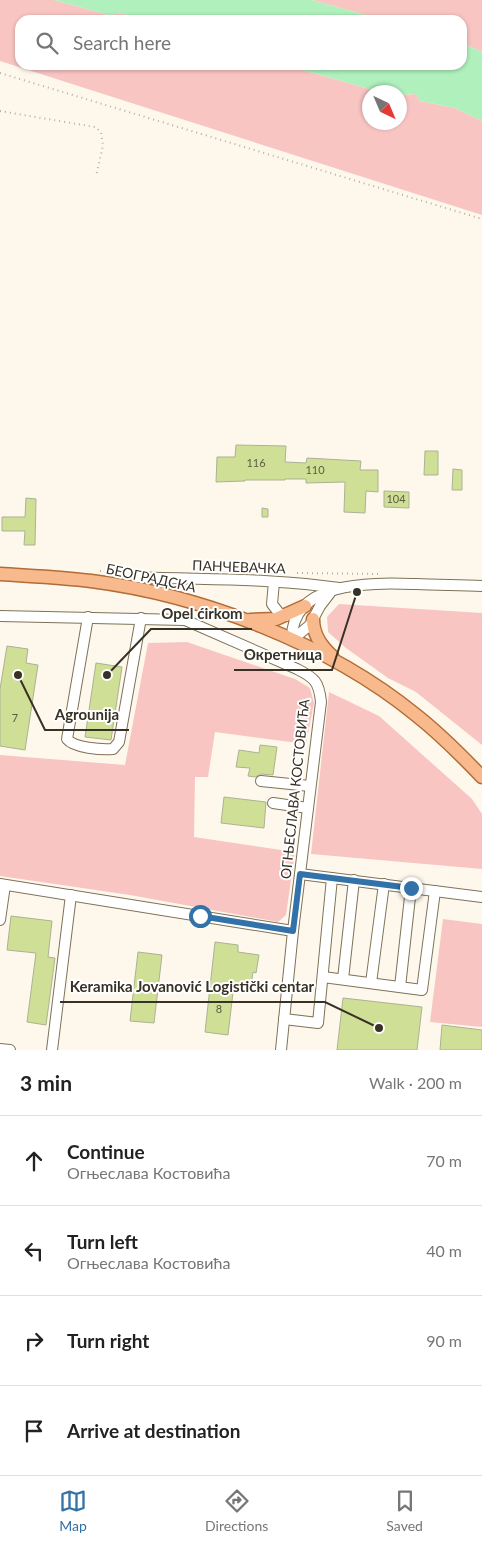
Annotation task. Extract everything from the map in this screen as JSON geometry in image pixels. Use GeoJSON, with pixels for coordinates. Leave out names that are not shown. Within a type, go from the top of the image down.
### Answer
{"type":"FeatureCollection","features":[{"type":"Feature","properties":{"kind":"main road","name":"БЕОГРАДСКА"},"geometry":{"type":"LineString","coordinates":[[0,574],[69,578],[108,583],[195,602],[292,640],[339,663],[415,714],[457,752],[482,778]]}},
{"type":"Feature","properties":{"kind":"main road"},"geometry":{"type":"LineString","coordinates":[[244,620],[276,619],[305,606]]}},
{"type":"Feature","properties":{"kind":"main road"},"geometry":{"type":"LineString","coordinates":[[313,619],[314,631],[321,645],[339,663]]}},
{"type":"Feature","properties":{"kind":"street","name":"ПАНЧЕВАЧКА"},"geometry":{"type":"LineString","coordinates":[[136,578],[274,582],[336,590],[357,584],[482,586]]}},
{"type":"Feature","properties":{"kind":"street"},"geometry":{"type":"LineString","coordinates":[[274,582],[272,604],[279,613],[286,616]]}},
{"type":"Feature","properties":{"kind":"street"},"geometry":{"type":"LineString","coordinates":[[292,640],[295,620],[305,606],[318,597],[336,590]]}},
{"type":"Feature","properties":{"kind":"street"},"geometry":{"type":"LineString","coordinates":[[292,640],[306,629],[320,606],[336,590]]}},
{"type":"Feature","properties":{"kind":"street","name":"ОГЊЕСЛАВА КОСТОВИЋА"},"geometry":{"type":"LineString","coordinates":[[0,616],[185,620],[297,669],[313,678],[318,684],[321,702],[293,931],[281,1050]]}},
{"type":"Feature","properties":{"kind":"street"},"geometry":{"type":"LineString","coordinates":[[88,617],[67,738],[74,745],[106,750],[113,750],[119,742],[141,618]]}},
{"type":"Feature","properties":{"kind":"street"},"geometry":{"type":"LineString","coordinates":[[261,781],[310,786]]}},
{"type":"Feature","properties":{"kind":"street"},"geometry":{"type":"LineString","coordinates":[[273,803],[308,808]]}},
{"type":"Feature","properties":{"kind":"street"},"geometry":{"type":"LineString","coordinates":[[300,874],[482,897]]}},
{"type":"Feature","properties":{"kind":"street"},"geometry":{"type":"LineString","coordinates":[[284,1019],[318,1023],[332,878]]}},
{"type":"Feature","properties":{"kind":"street"},"geometry":{"type":"LineString","coordinates":[[344,980],[354,880]]}},
{"type":"Feature","properties":{"kind":"street"},"geometry":{"type":"LineString","coordinates":[[0,920],[3,884],[293,931]]}},
{"type":"Feature","properties":{"kind":"street"},"geometry":{"type":"LineString","coordinates":[[371,983],[384,884]]}},
{"type":"Feature","properties":{"kind":"street"},"geometry":{"type":"LineString","coordinates":[[400,987],[411,888]]}},
{"type":"Feature","properties":{"kind":"street"},"geometry":{"type":"LineString","coordinates":[[323,977],[422,990],[435,891]]}},
{"type":"Feature","properties":{"kind":"street"},"geometry":{"type":"LineString","coordinates":[[52,1050],[71,895]]}},
{"type":"Feature","properties":{"kind":"street"},"geometry":{"type":"LineString","coordinates":[[0,1049],[10,1050]]}},
{"type":"Feature","properties":{"kind":"path"},"geometry":{"type":"LineString","coordinates":[[0,73],[482,218]]}},
{"type":"Feature","properties":{"kind":"path"},"geometry":{"type":"LineString","coordinates":[[0,111],[94,127],[101,132],[103,146],[96,176]]}},
{"type":"Feature","properties":{"kind":"shaded area"},"geometry":{"type":"Polygon","coordinates":[[[0,0],[54,0],[109,15],[15,15],[15,66],[0,61],[0,0]]]}},
{"type":"Feature","properties":{"kind":"shaded area"},"geometry":{"type":"Polygon","coordinates":[[[54,0],[312,0],[365,15],[127,15],[123,13],[109,15],[54,0]]]}},
{"type":"Feature","properties":{"kind":"shaded area"},"geometry":{"type":"Polygon","coordinates":[[[312,0],[482,0],[482,52],[467,45],[467,15],[365,15],[312,0]]]}},
{"type":"Feature","properties":{"kind":"shaded area"},"geometry":{"type":"Polygon","coordinates":[[[123,13],[127,15],[109,15],[123,13]]]}},
{"type":"Feature","properties":{"kind":"shaded area"},"geometry":{"type":"Polygon","coordinates":[[[467,45],[482,52],[482,121],[455,108],[420,101],[416,94],[407,95],[407,85],[362,85],[362,87],[303,70],[467,70],[467,45]]]}},
{"type":"Feature","properties":{"kind":"shaded area"},"geometry":{"type":"Polygon","coordinates":[[[28,70],[303,70],[362,87],[362,130],[407,130],[407,95],[416,94],[420,101],[455,108],[482,121],[482,215],[28,70]]]}},
{"type":"Feature","properties":{"kind":"shaded area"},"geometry":{"type":"Polygon","coordinates":[[[339,604],[482,613],[482,745],[416,692],[388,678],[346,648],[328,632],[327,617],[339,604]]]}},
{"type":"Feature","properties":{"kind":"shaded area"},"geometry":{"type":"Polygon","coordinates":[[[187,642],[295,679],[310,688],[314,703],[306,744],[215,732],[208,777],[195,777],[194,837],[295,852],[286,915],[278,922],[130,895],[0,876],[0,755],[125,765],[148,643],[187,642]]]}},
{"type":"Feature","properties":{"kind":"shaded area"},"geometry":{"type":"Polygon","coordinates":[[[329,692],[379,716],[472,799],[482,814],[482,869],[311,854],[329,692]]]}},
{"type":"Feature","properties":{"kind":"shaded area"},"geometry":{"type":"Polygon","coordinates":[[[443,919],[482,924],[482,1027],[430,1022],[443,919]]]}},
{"type":"Feature","properties":{"kind":"building"},"geometry":{"type":"Polygon","coordinates":[[[236,445],[286,446],[285,462],[306,463],[307,458],[361,461],[360,470],[378,470],[378,492],[366,491],[365,513],[344,512],[345,482],[306,483],[306,479],[285,479],[216,482],[217,457],[235,457],[236,445]]]}},
{"type":"Feature","properties":{"kind":"building"},"geometry":{"type":"Polygon","coordinates":[[[425,451],[438,451],[438,475],[424,475],[425,451]]]}},
{"type":"Feature","properties":{"kind":"building"},"geometry":{"type":"Polygon","coordinates":[[[453,469],[462,470],[462,490],[452,490],[453,469]]]}},
{"type":"Feature","properties":{"kind":"building"},"geometry":{"type":"Polygon","coordinates":[[[384,491],[409,492],[409,508],[384,507],[384,491]]]}},
{"type":"Feature","properties":{"kind":"building"},"geometry":{"type":"Polygon","coordinates":[[[26,498],[36,499],[35,545],[24,545],[25,531],[2,531],[2,517],[25,517],[26,498]]]}},
{"type":"Feature","properties":{"kind":"building"},"geometry":{"type":"Polygon","coordinates":[[[262,508],[268,509],[268,517],[262,517],[262,508]]]}},
{"type":"Feature","properties":{"kind":"building"},"geometry":{"type":"Polygon","coordinates":[[[7,646],[28,649],[26,663],[38,665],[25,750],[0,746],[0,689],[7,646]]]}},
{"type":"Feature","properties":{"kind":"building"},"geometry":{"type":"Polygon","coordinates":[[[96,663],[122,667],[111,740],[85,737],[96,663]]]}},
{"type":"Feature","properties":{"kind":"building"},"geometry":{"type":"Polygon","coordinates":[[[260,745],[277,747],[273,775],[248,776],[250,768],[236,767],[239,750],[259,753],[260,745]]]}},
{"type":"Feature","properties":{"kind":"building"},"geometry":{"type":"Polygon","coordinates":[[[224,797],[266,802],[264,828],[221,823],[224,797]]]}},
{"type":"Feature","properties":{"kind":"building"},"geometry":{"type":"Polygon","coordinates":[[[11,916],[52,921],[48,957],[55,958],[46,1025],[27,1022],[36,953],[7,950],[11,916]]]}},
{"type":"Feature","properties":{"kind":"building"},"geometry":{"type":"Polygon","coordinates":[[[215,942],[238,945],[238,952],[259,955],[256,973],[253,972],[251,986],[234,984],[228,1035],[205,1032],[215,942]]]}},
{"type":"Feature","properties":{"kind":"building"},"geometry":{"type":"Polygon","coordinates":[[[138,952],[162,955],[154,1023],[130,1021],[138,952]]]}},
{"type":"Feature","properties":{"kind":"building"},"geometry":{"type":"Polygon","coordinates":[[[343,998],[422,1007],[417,1050],[337,1050],[343,998]]]}},
{"type":"Feature","properties":{"kind":"building"},"geometry":{"type":"Polygon","coordinates":[[[442,1025],[482,1030],[482,1050],[440,1050],[442,1025]]]}},
{"type":"Feature","properties":{"kind":"place","name":"Окретница"},"geometry":{"type":"Point","coordinates":[357,592]}},
{"type":"Feature","properties":{"kind":"place","name":"Agrounija"},"geometry":{"type":"Point","coordinates":[18,675]}},
{"type":"Feature","properties":{"kind":"place","name":"Opel ćirkom"},"geometry":{"type":"Point","coordinates":[107,675]}},
{"type":"Feature","properties":{"kind":"place","name":"Keramika Jovanović Logistički centar"},"geometry":{"type":"Point","coordinates":[379,1028]}},
{"type":"Feature","properties":{"kind":"route"},"geometry":{"type":"LineString","coordinates":[[200,916],[293,931],[300,874],[411,888]]}}]}
